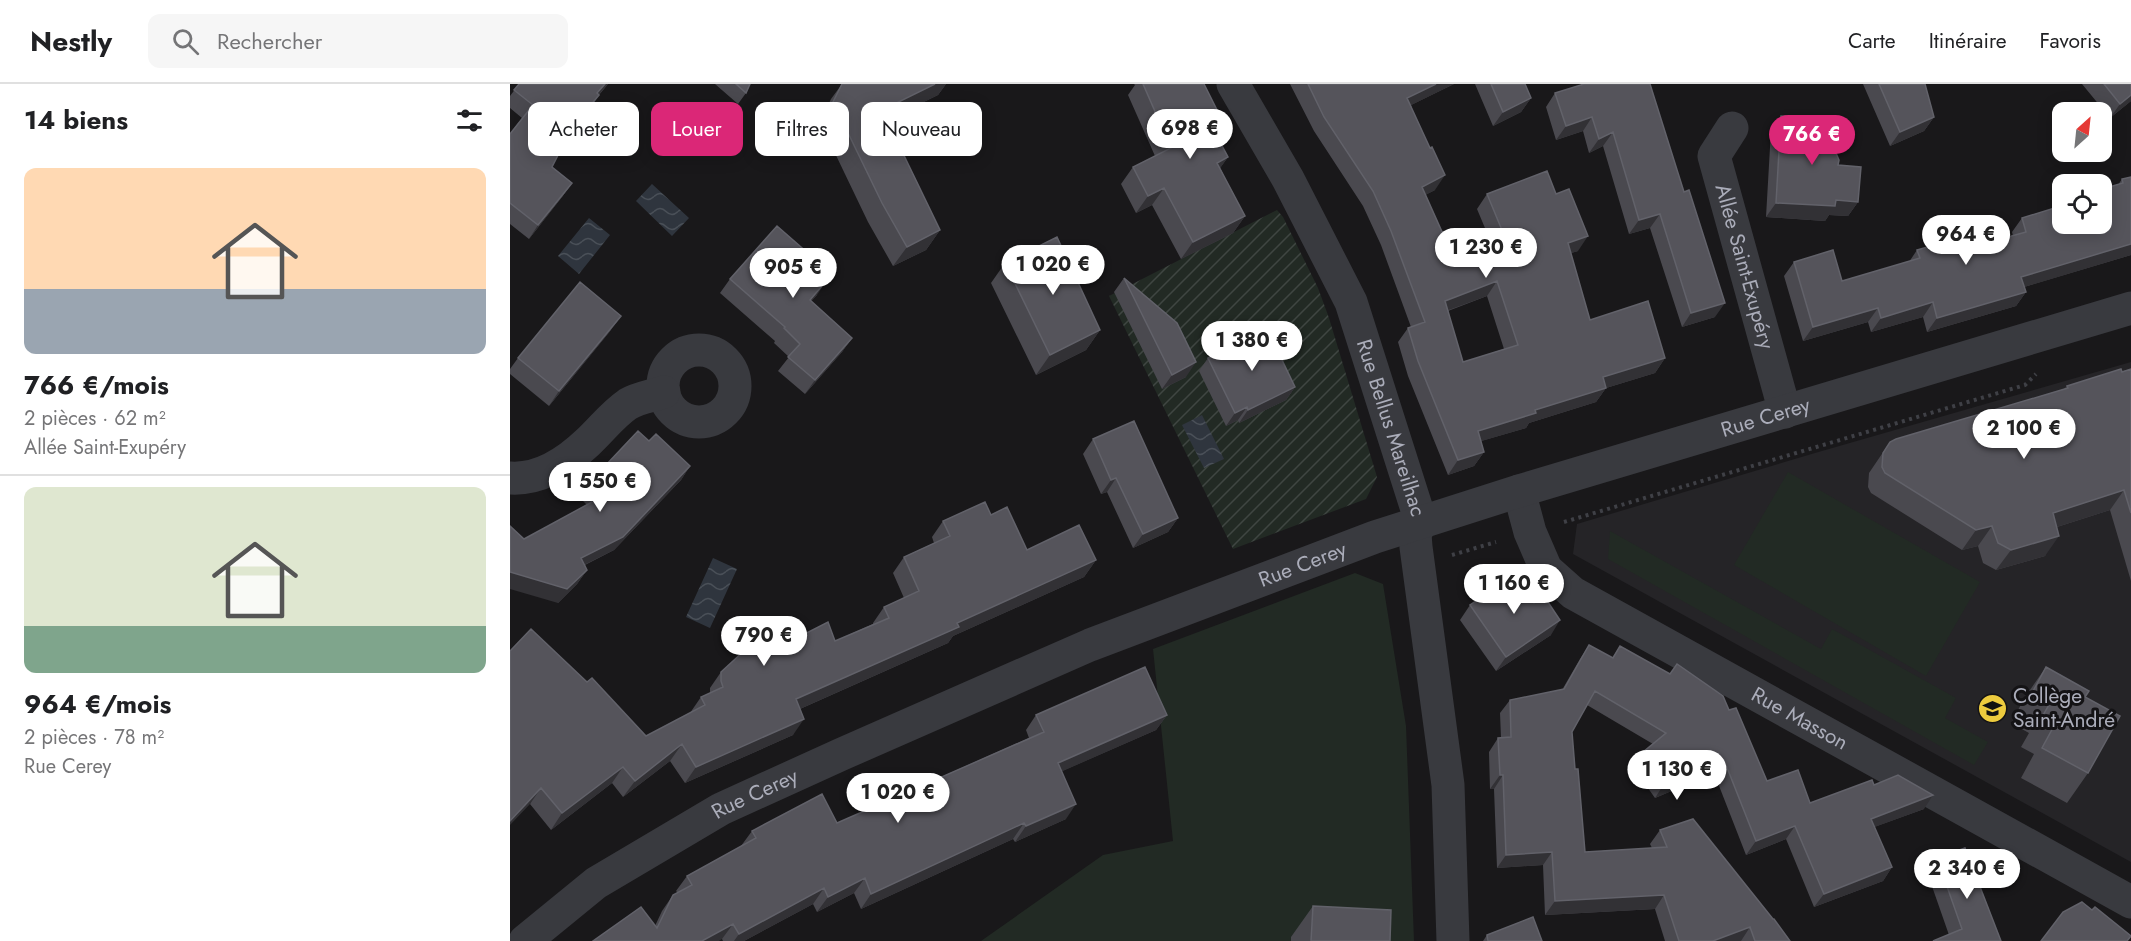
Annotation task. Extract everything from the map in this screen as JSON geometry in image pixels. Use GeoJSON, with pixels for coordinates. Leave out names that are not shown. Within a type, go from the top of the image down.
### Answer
{"type":"FeatureCollection","features":[{"type":"Feature","properties":{"kind":"street","name":"Rue Bellus Mareilhac"},"geometry":{"type":"LineString","coordinates":[[1233,84],[1288,178],[1351,302],[1421,522],[1415,534],[1448,785],[1453,941]]}},
{"type":"Feature","properties":{"kind":"street","name":"Allée Saint-Exupéry"},"geometry":{"type":"LineString","coordinates":[[1732,128],[1714,156],[1785,412]]}},
{"type":"Feature","properties":{"kind":"street","name":"Rue Cerey"},"geometry":{"type":"LineString","coordinates":[[525,941],[596,883],[721,809],[1089,645],[1375,537],[1421,522],[2131,308]]}},
{"type":"Feature","properties":{"kind":"street"},"geometry":{"type":"LineString","coordinates":[[510,478],[533,477],[560,464],[588,442],[608,420],[630,403],[664,392]]}},
{"type":"Feature","properties":{"kind":"street","name":"Rue Masson"},"geometry":{"type":"LineString","coordinates":[[1519,491],[1530,532],[1546,569],[1573,593],[2131,902]]}},
{"type":"Feature","properties":{"kind":"path"},"geometry":{"type":"LineString","coordinates":[[1419,564],[2025,385],[2036,374],[2047,371]]}},
{"type":"Feature","properties":{"kind":"shaded area"},"geometry":{"type":"Polygon","coordinates":[[[1277,210],[1283,217],[1318,288],[1377,477],[1366,499],[1233,549],[1109,296],[1277,210]]]}},
{"type":"Feature","properties":{"kind":"shaded area","name":"Collège Saint-André"},"geometry":{"type":"Polygon","coordinates":[[[2131,362],[2131,862],[1573,554],[1577,524],[2131,362]]]}},
{"type":"Feature","properties":{"kind":"shaded area"},"geometry":{"type":"Polygon","coordinates":[[[1788,472],[1980,582],[1926,676],[1734,565],[1788,472]]]}},
{"type":"Feature","properties":{"kind":"shaded area"},"geometry":{"type":"Polygon","coordinates":[[[1610,531],[1821,649],[1832,629],[1956,698],[1945,718],[1988,742],[1974,765],[1608,559],[1610,531]]]}},
{"type":"Feature","properties":{"kind":"shaded area"},"geometry":{"type":"Polygon","coordinates":[[[1355,573],[1383,584],[1406,726],[1414,941],[981,941],[1103,855],[1173,841],[1153,649],[1355,573]]]}},
{"type":"Feature","properties":{"kind":"water"},"geometry":{"type":"Polygon","coordinates":[[[652,184],[689,218],[672,236],[636,201],[652,184]]]}},
{"type":"Feature","properties":{"kind":"water"},"geometry":{"type":"Polygon","coordinates":[[[589,218],[610,235],[579,274],[558,256],[589,218]]]}},
{"type":"Feature","properties":{"kind":"water"},"geometry":{"type":"Polygon","coordinates":[[[1202,415],[1224,459],[1204,468],[1182,425],[1202,415]]]}},
{"type":"Feature","properties":{"kind":"water"},"geometry":{"type":"Polygon","coordinates":[[[713,558],[737,569],[710,628],[686,617],[713,558]]]}},
{"type":"Feature","properties":{"kind":"building"},"geometry":{"type":"Polygon","coordinates":[[[519,84],[605,84],[593,102],[529,102],[514,90],[519,84]]]}},
{"type":"Feature","properties":{"kind":"building"},"geometry":{"type":"Polygon","coordinates":[[[736,84],[750,84],[746,93],[736,84]]]}},
{"type":"Feature","properties":{"kind":"building"},"geometry":{"type":"Polygon","coordinates":[[[842,84],[935,84],[898,102],[861,102],[861,156],[904,156],[940,230],[907,247],[882,203],[849,135],[849,102],[833,102],[842,84]]]}},
{"type":"Feature","properties":{"kind":"building"},"geometry":{"type":"Polygon","coordinates":[[[1143,84],[1204,84],[1223,122],[1212,127],[1228,157],[1217,163],[1245,216],[1193,242],[1164,188],[1148,196],[1133,167],[1171,148],[1143,84]]]}},
{"type":"Feature","properties":{"kind":"building"},"geometry":{"type":"Polygon","coordinates":[[[1308,84],[1436,84],[1407,98],[1445,175],[1422,187],[1452,254],[1504,235],[1487,194],[1547,171],[1556,194],[1569,189],[1588,236],[1568,243],[1590,320],[1648,301],[1665,358],[1603,377],[1606,388],[1478,431],[1484,452],[1458,460],[1418,361],[1408,328],[1425,322],[1391,231],[1373,191],[1324,117],[1308,84]],[[1497,281],[1445,301],[1463,362],[1518,345],[1497,281]]]}},
{"type":"Feature","properties":{"kind":"building"},"geometry":{"type":"Polygon","coordinates":[[[1491,84],[1525,84],[1531,98],[1503,112],[1491,84]]]}},
{"type":"Feature","properties":{"kind":"building"},"geometry":{"type":"Polygon","coordinates":[[[1584,84],[1650,84],[1684,192],[1689,190],[1725,303],[1691,313],[1660,214],[1639,220],[1613,132],[1599,139],[1592,117],[1566,126],[1555,93],[1584,84]]]}},
{"type":"Feature","properties":{"kind":"building"},"geometry":{"type":"Polygon","coordinates":[[[1879,84],[1925,84],[1934,117],[1900,132],[1879,84]]]}},
{"type":"Feature","properties":{"kind":"building"},"geometry":{"type":"Polygon","coordinates":[[[2104,84],[2131,84],[2131,95],[2120,104],[2104,84]]]}},
{"type":"Feature","properties":{"kind":"building"},"geometry":{"type":"Polygon","coordinates":[[[528,111],[528,156],[558,156],[552,167],[572,183],[538,225],[510,203],[510,134],[528,111]]]}},
{"type":"Feature","properties":{"kind":"building"},"geometry":{"type":"Polygon","coordinates":[[[1781,116],[1821,118],[1839,160],[1838,165],[1861,167],[1858,202],[1836,200],[1835,206],[1776,203],[1781,116]]]}},
{"type":"Feature","properties":{"kind":"building"},"geometry":{"type":"Polygon","coordinates":[[[2131,177],[2131,244],[2021,277],[2026,292],[1937,318],[1933,302],[1881,318],[1878,308],[1813,327],[1794,262],[1833,250],[1842,281],[1920,258],[1917,250],[1969,235],[1972,247],[2026,232],[2022,218],[2052,209],[2052,234],[2112,234],[2112,186],[2123,183],[2122,179],[2131,177]]]}},
{"type":"Feature","properties":{"kind":"building"},"geometry":{"type":"Polygon","coordinates":[[[777,226],[817,261],[813,267],[827,280],[810,300],[852,338],[815,380],[788,357],[800,344],[785,327],[730,279],[777,226]]]}},
{"type":"Feature","properties":{"kind":"building"},"geometry":{"type":"Polygon","coordinates":[[[1057,237],[1100,330],[1050,355],[1005,263],[1057,237]]]}},
{"type":"Feature","properties":{"kind":"building"},"geometry":{"type":"Polygon","coordinates":[[[1124,278],[1177,323],[1196,362],[1172,375],[1124,278]]]}},
{"type":"Feature","properties":{"kind":"building"},"geometry":{"type":"Polygon","coordinates":[[[580,282],[621,316],[559,391],[518,358],[580,282]]]}},
{"type":"Feature","properties":{"kind":"building"},"geometry":{"type":"Polygon","coordinates":[[[1267,329],[1295,387],[1248,410],[1247,407],[1235,413],[1208,358],[1267,329]]]}},
{"type":"Feature","properties":{"kind":"building"},"geometry":{"type":"Polygon","coordinates":[[[2121,369],[2122,372],[2131,369],[2131,513],[2124,490],[2053,513],[2059,536],[2011,550],[1998,543],[1992,526],[1976,530],[1885,473],[1882,467],[1883,453],[1890,442],[1896,439],[2068,388],[2067,386],[2121,369]]]}},
{"type":"Feature","properties":{"kind":"building"},"geometry":{"type":"Polygon","coordinates":[[[1134,421],[1178,518],[1143,534],[1116,478],[1111,480],[1093,439],[1134,421]]]}},
{"type":"Feature","properties":{"kind":"building"},"geometry":{"type":"Polygon","coordinates":[[[638,431],[649,441],[656,434],[690,466],[623,537],[581,558],[587,570],[567,589],[510,572],[510,526],[524,539],[603,496],[589,483],[638,431]]]}},
{"type":"Feature","properties":{"kind":"building"},"geometry":{"type":"Polygon","coordinates":[[[985,502],[991,515],[1007,507],[1027,550],[1079,525],[1096,560],[957,623],[959,627],[796,699],[804,719],[696,767],[682,744],[635,781],[623,767],[562,813],[541,788],[510,821],[510,651],[531,629],[587,682],[592,678],[646,736],[705,705],[701,697],[723,687],[721,672],[781,617],[793,640],[828,622],[835,641],[889,618],[884,607],[919,591],[904,557],[950,536],[943,521],[985,502]]]}},
{"type":"Feature","properties":{"kind":"building"},"geometry":{"type":"Polygon","coordinates":[[[1515,575],[1534,603],[1544,596],[1560,620],[1506,657],[1470,605],[1515,575]]]}},
{"type":"Feature","properties":{"kind":"building"},"geometry":{"type":"Polygon","coordinates":[[[1589,645],[1613,658],[1620,646],[1670,674],[1677,664],[1723,696],[1729,710],[1736,708],[1767,781],[1798,770],[1810,803],[1872,780],[1874,785],[1898,775],[1933,795],[1871,819],[1892,867],[1824,894],[1795,826],[1756,841],[1724,760],[1664,784],[1642,753],[1666,733],[1595,691],[1572,732],[1575,769],[1578,769],[1585,852],[1667,847],[1660,830],[1693,819],[1790,941],[1755,941],[1750,927],[1713,941],[1679,941],[1664,895],[1555,901],[1552,852],[1506,855],[1503,775],[1500,775],[1498,738],[1511,737],[1510,700],[1564,689],[1589,645]]]}},
{"type":"Feature","properties":{"kind":"building"},"geometry":{"type":"Polygon","coordinates":[[[1145,667],[1167,715],[1058,763],[1076,804],[1026,826],[1024,823],[871,894],[865,878],[828,897],[824,888],[739,934],[733,924],[702,941],[593,941],[641,907],[657,928],[673,895],[692,885],[687,876],[756,838],[752,831],[822,794],[837,823],[1044,732],[1036,715],[1145,667]]]}},
{"type":"Feature","properties":{"kind":"building"},"geometry":{"type":"Polygon","coordinates":[[[2046,667],[2089,691],[2085,697],[2120,716],[2088,773],[2042,748],[2055,724],[2042,717],[2050,703],[2032,693],[2046,667]]]}},
{"type":"Feature","properties":{"kind":"building"},"geometry":{"type":"Polygon","coordinates":[[[1965,848],[2001,941],[1933,941],[1962,929],[1937,858],[1965,848]]]}},
{"type":"Feature","properties":{"kind":"building"},"geometry":{"type":"Polygon","coordinates":[[[2082,902],[2092,910],[2095,907],[2131,936],[2127,941],[2041,941],[2063,912],[2082,902]]]}},
{"type":"Feature","properties":{"kind":"building"},"geometry":{"type":"Polygon","coordinates":[[[1313,906],[1391,910],[1390,941],[1311,941],[1313,906]]]}},
{"type":"Feature","properties":{"kind":"building"},"geometry":{"type":"Polygon","coordinates":[[[1533,917],[1542,941],[1488,941],[1487,935],[1533,917]]]}},
{"type":"Feature","properties":{"kind":"place","name":"Collège Saint-André"},"geometry":{"type":"Point","coordinates":[1992,708]}}]}
